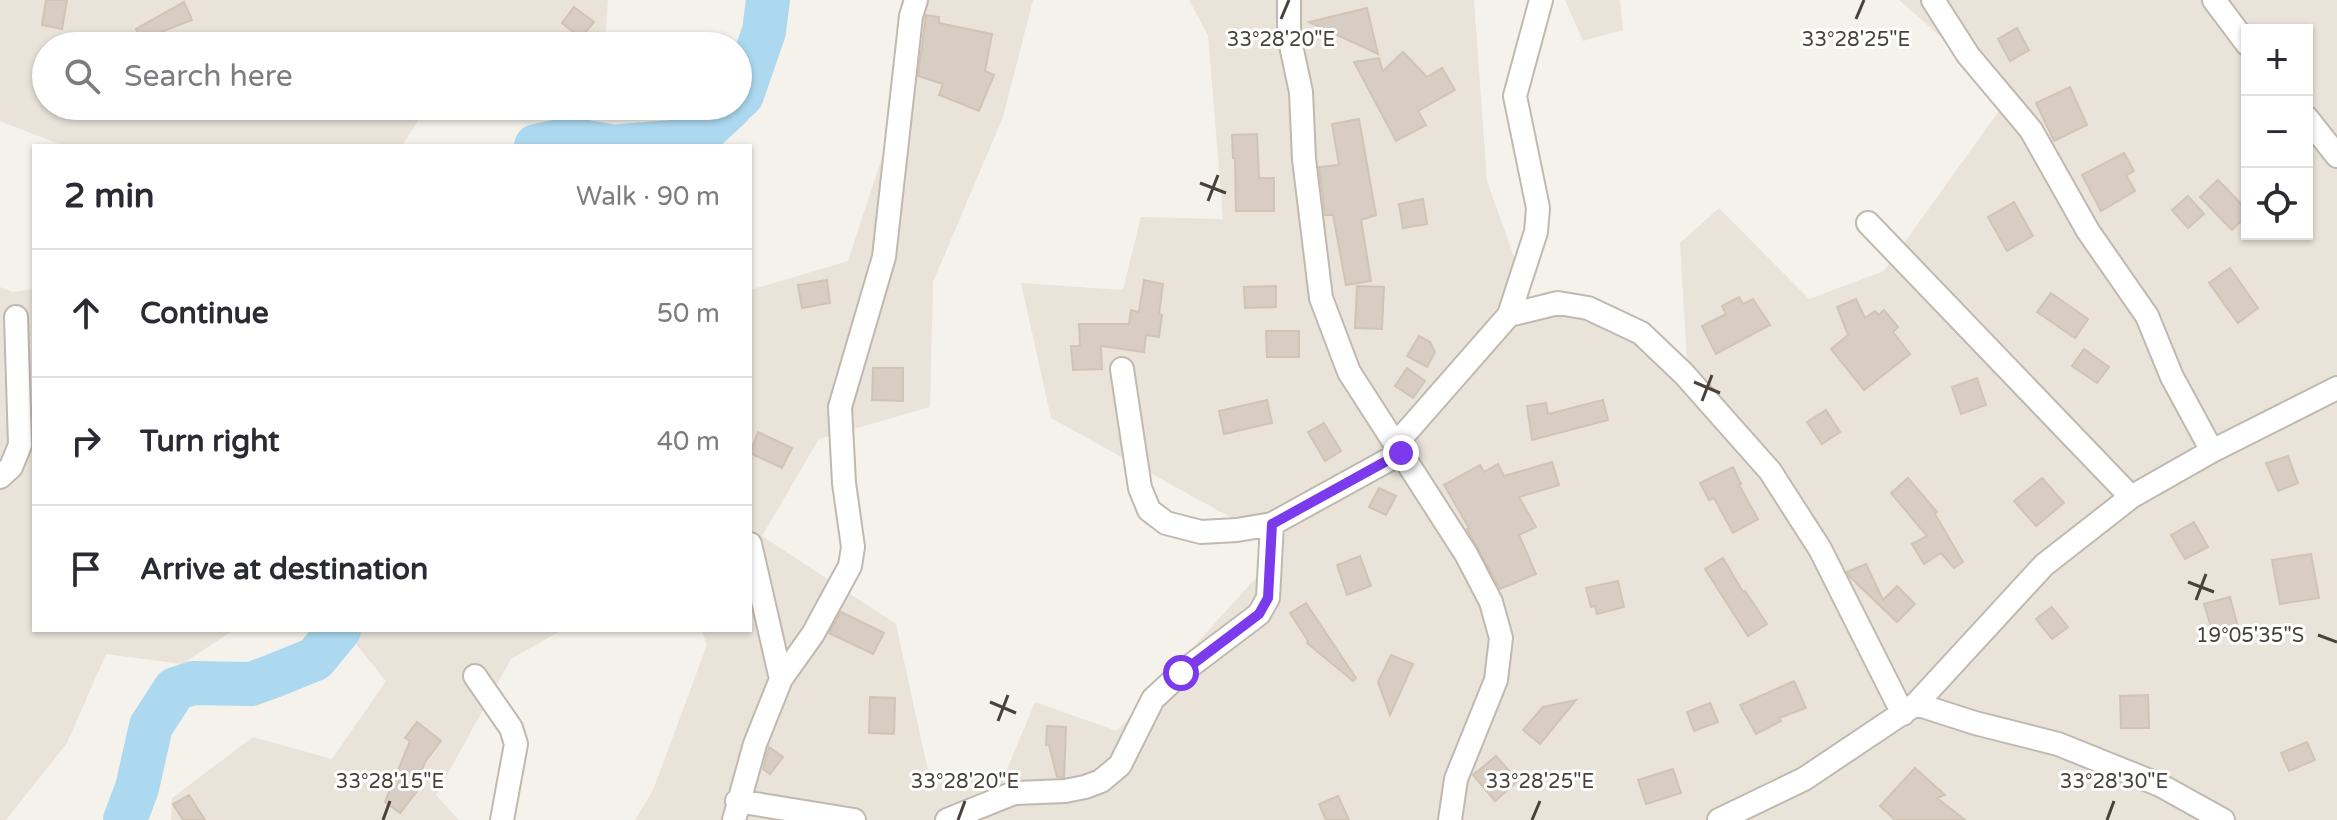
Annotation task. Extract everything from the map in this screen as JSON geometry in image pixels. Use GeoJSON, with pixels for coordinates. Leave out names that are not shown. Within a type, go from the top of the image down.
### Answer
{"type":"FeatureCollection","features":[{"type":"Feature","properties":{"kind":"street"},"geometry":{"type":"LineString","coordinates":[[854,820],[736,810],[755,744],[781,679],[813,634],[850,566],[853,547],[844,483],[840,407],[884,257],[911,16],[916,0]]}},
{"type":"Feature","properties":{"kind":"street"},"geometry":{"type":"LineString","coordinates":[[1289,0],[1289,36],[1301,92],[1304,159],[1321,298],[1349,372],[1466,554],[1491,602],[1501,638],[1496,680],[1456,779],[1450,820]]}},
{"type":"Feature","properties":{"kind":"street"},"geometry":{"type":"LineString","coordinates":[[1122,369],[1140,488],[1149,510],[1166,523],[1201,532],[1272,524],[1399,449],[1509,315],[1536,232],[1538,208],[1515,96],[1541,0]]}},
{"type":"Feature","properties":{"kind":"street"},"geometry":{"type":"LineString","coordinates":[[1933,0],[1968,55],[2031,130],[2088,231],[2147,316],[2172,377],[2212,451]]}},
{"type":"Feature","properties":{"kind":"street"},"geometry":{"type":"LineString","coordinates":[[2214,0],[2241,36]]}},
{"type":"Feature","properties":{"kind":"street"},"geometry":{"type":"LineString","coordinates":[[2313,126],[2337,156]]}},
{"type":"Feature","properties":{"kind":"street"},"geometry":{"type":"LineString","coordinates":[[1868,223],[2131,497]]}},
{"type":"Feature","properties":{"kind":"street"},"geometry":{"type":"LineString","coordinates":[[1509,315],[1558,303],[1588,308],[1641,333],[1684,374],[1770,471],[1820,549],[1909,709],[2058,744],[2160,785],[2223,820]]}},
{"type":"Feature","properties":{"kind":"street"},"geometry":{"type":"LineString","coordinates":[[0,477],[11,467],[20,445],[16,317]]}},
{"type":"Feature","properties":{"kind":"street"},"geometry":{"type":"LineString","coordinates":[[1719,820],[1804,779],[1909,709],[2044,565],[2131,497],[2212,451],[2337,388]]}},
{"type":"Feature","properties":{"kind":"street"},"geometry":{"type":"LineString","coordinates":[[947,820],[1014,793],[1085,787],[1101,781],[1120,765],[1153,699],[1181,673],[1259,614],[1268,598],[1272,524]]}},
{"type":"Feature","properties":{"kind":"street"},"geometry":{"type":"LineString","coordinates":[[752,553],[781,679]]}},
{"type":"Feature","properties":{"kind":"street"},"geometry":{"type":"LineString","coordinates":[[475,676],[511,728],[516,744],[502,820]]}},
{"type":"Feature","properties":{"kind":"shaded area"},"geometry":{"type":"Polygon","coordinates":[[[0,0],[608,0],[606,32],[32,32],[32,120],[418,120],[403,144],[59,144],[0,121],[0,0]]]}},
{"type":"Feature","properties":{"kind":"shaded area"},"geometry":{"type":"Polygon","coordinates":[[[923,0],[1033,0],[1003,117],[933,282],[930,407],[819,439],[762,536],[896,624],[930,780],[1005,774],[1035,702],[1117,731],[1284,547],[1051,418],[1021,283],[1123,290],[1141,217],[1223,219],[1208,35],[1189,0],[1474,0],[1487,181],[1528,296],[1687,363],[1680,243],[1719,208],[1809,299],[1884,271],[2009,97],[1899,0],[2337,0],[2337,820],[635,820],[653,790],[707,645],[702,632],[752,632],[752,289],[848,261],[908,78],[923,0]]]}},
{"type":"Feature","properties":{"kind":"shaded area"},"geometry":{"type":"Polygon","coordinates":[[[1565,0],[1620,0],[1623,30],[1583,41],[1565,0]]]}},
{"type":"Feature","properties":{"kind":"shaded area"},"geometry":{"type":"Polygon","coordinates":[[[0,287],[12,292],[32,289],[32,632],[231,632],[182,664],[106,654],[67,743],[6,820],[0,820],[0,287]]]}},
{"type":"Feature","properties":{"kind":"shaded area"},"geometry":{"type":"Polygon","coordinates":[[[356,632],[558,632],[511,659],[436,795],[459,820],[171,820],[172,798],[253,737],[332,759],[386,681],[351,638],[356,632]]]}},
{"type":"Feature","properties":{"kind":"building"},"geometry":{"type":"Polygon","coordinates":[[[46,0],[67,0],[62,29],[42,25],[46,0]]]}},
{"type":"Feature","properties":{"kind":"building"},"geometry":{"type":"Polygon","coordinates":[[[184,2],[192,20],[161,32],[137,32],[136,29],[184,2]]]}},
{"type":"Feature","properties":{"kind":"building"},"geometry":{"type":"Polygon","coordinates":[[[574,7],[594,22],[586,32],[573,32],[562,23],[574,7]]]}},
{"type":"Feature","properties":{"kind":"building"},"geometry":{"type":"Polygon","coordinates":[[[1367,8],[1378,54],[1309,22],[1367,8]]]}},
{"type":"Feature","properties":{"kind":"building"},"geometry":{"type":"Polygon","coordinates":[[[926,15],[939,17],[939,23],[992,34],[985,71],[994,75],[979,111],[939,95],[943,84],[918,76],[926,15]]]}},
{"type":"Feature","properties":{"kind":"building"},"geometry":{"type":"Polygon","coordinates":[[[2017,28],[2029,50],[2010,61],[1998,39],[2017,28]]]}},
{"type":"Feature","properties":{"kind":"building"},"geometry":{"type":"Polygon","coordinates":[[[1403,52],[1427,77],[1442,68],[1455,90],[1418,111],[1426,125],[1396,141],[1354,62],[1379,58],[1383,71],[1403,52]]]}},
{"type":"Feature","properties":{"kind":"building"},"geometry":{"type":"Polygon","coordinates":[[[2070,87],[2087,125],[2054,141],[2036,103],[2070,87]]]}},
{"type":"Feature","properties":{"kind":"building"},"geometry":{"type":"Polygon","coordinates":[[[1359,119],[1376,215],[1361,220],[1371,281],[1346,285],[1333,215],[1325,215],[1319,167],[1339,165],[1332,124],[1359,119]]]}},
{"type":"Feature","properties":{"kind":"building"},"geometry":{"type":"Polygon","coordinates":[[[1257,134],[1259,178],[1274,178],[1274,211],[1236,211],[1232,135],[1257,134]]]}},
{"type":"Feature","properties":{"kind":"building"},"geometry":{"type":"Polygon","coordinates":[[[2124,153],[2134,171],[2126,175],[2135,191],[2101,211],[2082,175],[2124,153]]]}},
{"type":"Feature","properties":{"kind":"building"},"geometry":{"type":"Polygon","coordinates":[[[2218,180],[2241,204],[2241,221],[2232,230],[2200,197],[2218,180]]]}},
{"type":"Feature","properties":{"kind":"building"},"geometry":{"type":"Polygon","coordinates":[[[2188,196],[2204,214],[2188,228],[2172,210],[2188,196]]]}},
{"type":"Feature","properties":{"kind":"building"},"geometry":{"type":"Polygon","coordinates":[[[1423,199],[1427,224],[1403,228],[1399,204],[1423,199]]]}},
{"type":"Feature","properties":{"kind":"building"},"geometry":{"type":"Polygon","coordinates":[[[2014,202],[2033,236],[2007,251],[1988,217],[2014,202]]]}},
{"type":"Feature","properties":{"kind":"building"},"geometry":{"type":"Polygon","coordinates":[[[2230,268],[2258,308],[2238,323],[2209,283],[2230,268]]]}},
{"type":"Feature","properties":{"kind":"building"},"geometry":{"type":"Polygon","coordinates":[[[827,280],[830,303],[802,308],[798,285],[827,280]]]}},
{"type":"Feature","properties":{"kind":"building"},"geometry":{"type":"Polygon","coordinates":[[[1144,280],[1163,284],[1159,337],[1146,335],[1144,352],[1101,346],[1102,369],[1073,370],[1071,346],[1080,346],[1079,324],[1129,324],[1131,310],[1139,312],[1144,280]]]}},
{"type":"Feature","properties":{"kind":"building"},"geometry":{"type":"Polygon","coordinates":[[[1276,286],[1276,307],[1245,308],[1244,287],[1276,286]]]}},
{"type":"Feature","properties":{"kind":"building"},"geometry":{"type":"Polygon","coordinates":[[[1357,286],[1384,287],[1382,329],[1355,328],[1357,286]]]}},
{"type":"Feature","properties":{"kind":"building"},"geometry":{"type":"Polygon","coordinates":[[[2051,293],[2088,319],[2075,338],[2037,312],[2051,293]]]}},
{"type":"Feature","properties":{"kind":"building"},"geometry":{"type":"Polygon","coordinates":[[[1739,297],[1743,304],[1753,299],[1770,325],[1716,354],[1702,326],[1726,314],[1722,306],[1739,297]]]}},
{"type":"Feature","properties":{"kind":"building"},"geometry":{"type":"Polygon","coordinates":[[[1856,299],[1865,318],[1875,311],[1879,315],[1884,310],[1898,327],[1893,332],[1910,354],[1864,390],[1831,349],[1848,335],[1837,307],[1856,299]]]}},
{"type":"Feature","properties":{"kind":"building"},"geometry":{"type":"Polygon","coordinates":[[[1266,331],[1299,331],[1299,357],[1267,357],[1266,331]]]}},
{"type":"Feature","properties":{"kind":"building"},"geometry":{"type":"Polygon","coordinates":[[[1419,336],[1430,342],[1435,352],[1427,367],[1407,356],[1419,336]]]}},
{"type":"Feature","properties":{"kind":"building"},"geometry":{"type":"Polygon","coordinates":[[[2084,349],[2109,367],[2097,383],[2072,366],[2084,349]]]}},
{"type":"Feature","properties":{"kind":"building"},"geometry":{"type":"Polygon","coordinates":[[[873,368],[903,368],[903,401],[872,400],[873,368]]]}},
{"type":"Feature","properties":{"kind":"building"},"geometry":{"type":"Polygon","coordinates":[[[1407,368],[1425,381],[1413,398],[1395,386],[1407,368]]]}},
{"type":"Feature","properties":{"kind":"building"},"geometry":{"type":"Polygon","coordinates":[[[1977,378],[1986,405],[1961,414],[1952,387],[1977,378]]]}},
{"type":"Feature","properties":{"kind":"building"},"geometry":{"type":"Polygon","coordinates":[[[1267,400],[1272,423],[1224,434],[1219,411],[1267,400]]]}},
{"type":"Feature","properties":{"kind":"building"},"geometry":{"type":"Polygon","coordinates":[[[1603,400],[1608,420],[1532,440],[1527,406],[1546,403],[1548,414],[1603,400]]]}},
{"type":"Feature","properties":{"kind":"building"},"geometry":{"type":"Polygon","coordinates":[[[1826,410],[1840,432],[1822,444],[1807,422],[1826,410]]]}},
{"type":"Feature","properties":{"kind":"building"},"geometry":{"type":"Polygon","coordinates":[[[1324,423],[1341,451],[1325,461],[1308,432],[1324,423]]]}},
{"type":"Feature","properties":{"kind":"building"},"geometry":{"type":"Polygon","coordinates":[[[758,432],[792,448],[782,468],[752,454],[758,432]]]}},
{"type":"Feature","properties":{"kind":"building"},"geometry":{"type":"Polygon","coordinates":[[[2288,456],[2298,483],[2278,491],[2266,463],[2288,456]]]}},
{"type":"Feature","properties":{"kind":"building"},"geometry":{"type":"Polygon","coordinates":[[[1552,462],[1559,485],[1519,497],[1536,527],[1519,535],[1536,574],[1500,589],[1444,485],[1480,465],[1484,472],[1498,464],[1504,476],[1552,462]]]}},
{"type":"Feature","properties":{"kind":"building"},"geometry":{"type":"Polygon","coordinates":[[[1733,467],[1758,519],[1733,533],[1714,498],[1709,500],[1700,483],[1733,467]]]}},
{"type":"Feature","properties":{"kind":"building"},"geometry":{"type":"Polygon","coordinates":[[[1908,478],[1937,512],[1935,514],[1963,562],[1954,568],[1941,553],[1924,564],[1912,544],[1927,536],[1891,493],[1908,478]]]}},
{"type":"Feature","properties":{"kind":"building"},"geometry":{"type":"Polygon","coordinates":[[[2042,478],[2064,503],[2036,526],[2014,501],[2042,478]]]}},
{"type":"Feature","properties":{"kind":"building"},"geometry":{"type":"Polygon","coordinates":[[[1379,488],[1396,496],[1386,515],[1369,507],[1379,488]]]}},
{"type":"Feature","properties":{"kind":"building"},"geometry":{"type":"Polygon","coordinates":[[[2194,522],[2208,547],[2185,559],[2171,535],[2194,522]]]}},
{"type":"Feature","properties":{"kind":"building"},"geometry":{"type":"Polygon","coordinates":[[[2311,554],[2319,598],[2280,604],[2272,560],[2311,554]]]}},
{"type":"Feature","properties":{"kind":"building"},"geometry":{"type":"Polygon","coordinates":[[[1360,556],[1371,586],[1347,595],[1337,565],[1360,556]]]}},
{"type":"Feature","properties":{"kind":"building"},"geometry":{"type":"Polygon","coordinates":[[[1723,558],[1767,624],[1748,636],[1705,569],[1723,558]]]}},
{"type":"Feature","properties":{"kind":"building"},"geometry":{"type":"Polygon","coordinates":[[[1866,564],[1883,600],[1897,586],[1915,604],[1897,622],[1847,572],[1866,564]]]}},
{"type":"Feature","properties":{"kind":"building"},"geometry":{"type":"Polygon","coordinates":[[[1618,581],[1624,607],[1597,614],[1595,606],[1591,607],[1586,588],[1618,581]]]}},
{"type":"Feature","properties":{"kind":"building"},"geometry":{"type":"Polygon","coordinates":[[[2230,597],[2239,631],[2214,637],[2204,604],[2230,597]]]}},
{"type":"Feature","properties":{"kind":"building"},"geometry":{"type":"Polygon","coordinates":[[[1306,603],[1356,678],[1353,681],[1307,643],[1290,613],[1306,603]]]}},
{"type":"Feature","properties":{"kind":"building"},"geometry":{"type":"Polygon","coordinates":[[[2052,607],[2068,627],[2052,639],[2036,619],[2052,607]]]}},
{"type":"Feature","properties":{"kind":"building"},"geometry":{"type":"Polygon","coordinates":[[[841,612],[884,633],[873,654],[829,633],[841,612]]]}},
{"type":"Feature","properties":{"kind":"building"},"geometry":{"type":"Polygon","coordinates":[[[1391,655],[1413,664],[1390,715],[1378,682],[1391,655]]]}},
{"type":"Feature","properties":{"kind":"building"},"geometry":{"type":"Polygon","coordinates":[[[1794,681],[1806,708],[1779,718],[1781,721],[1756,734],[1740,705],[1794,681]]]}},
{"type":"Feature","properties":{"kind":"building"},"geometry":{"type":"Polygon","coordinates":[[[2148,695],[2149,728],[2121,728],[2120,696],[2148,695]]]}},
{"type":"Feature","properties":{"kind":"building"},"geometry":{"type":"Polygon","coordinates":[[[870,697],[895,698],[894,734],[869,733],[870,697]]]}},
{"type":"Feature","properties":{"kind":"building"},"geometry":{"type":"Polygon","coordinates":[[[1576,700],[1540,744],[1523,730],[1543,707],[1576,700]]]}},
{"type":"Feature","properties":{"kind":"building"},"geometry":{"type":"Polygon","coordinates":[[[1710,703],[1718,722],[1694,731],[1687,712],[1710,703]]]}},
{"type":"Feature","properties":{"kind":"building"},"geometry":{"type":"Polygon","coordinates":[[[417,722],[441,741],[425,762],[414,788],[417,791],[400,813],[385,802],[410,741],[405,738],[417,722]]]}},
{"type":"Feature","properties":{"kind":"building"},"geometry":{"type":"Polygon","coordinates":[[[1047,726],[1066,727],[1064,777],[1057,777],[1049,745],[1046,745],[1047,726]]]}},
{"type":"Feature","properties":{"kind":"building"},"geometry":{"type":"Polygon","coordinates":[[[2307,742],[2315,760],[2289,771],[2281,753],[2307,742]]]}},
{"type":"Feature","properties":{"kind":"building"},"geometry":{"type":"Polygon","coordinates":[[[769,747],[783,757],[770,774],[763,769],[769,747]]]}},
{"type":"Feature","properties":{"kind":"building"},"geometry":{"type":"Polygon","coordinates":[[[1496,756],[1518,781],[1495,801],[1473,775],[1496,756]]]}},
{"type":"Feature","properties":{"kind":"building"},"geometry":{"type":"Polygon","coordinates":[[[1915,768],[1945,795],[1937,798],[1965,820],[1895,820],[1880,806],[1915,768]]]}},
{"type":"Feature","properties":{"kind":"building"},"geometry":{"type":"Polygon","coordinates":[[[1673,769],[1681,793],[1646,804],[1638,780],[1673,769]]]}},
{"type":"Feature","properties":{"kind":"building"},"geometry":{"type":"Polygon","coordinates":[[[189,795],[205,820],[183,820],[173,804],[189,795]]]}},
{"type":"Feature","properties":{"kind":"building"},"geometry":{"type":"Polygon","coordinates":[[[1338,796],[1349,820],[1326,820],[1319,804],[1338,796]]]}},
{"type":"Feature","properties":{"kind":"waterway"},"geometry":{"type":"LineString","coordinates":[[752,66],[764,31],[768,0]]}},
{"type":"Feature","properties":{"kind":"waterway"},"geometry":{"type":"LineString","coordinates":[[647,144],[673,142],[705,130],[716,120]]}},
{"type":"Feature","properties":{"kind":"waterway"},"geometry":{"type":"LineString","coordinates":[[545,144],[569,139],[598,144]]}},
{"type":"Feature","properties":{"kind":"waterway"},"geometry":{"type":"LineString","coordinates":[[125,820],[137,788],[151,726],[175,689],[193,683],[251,684],[315,659],[337,632]]}},
{"type":"Feature","properties":{"kind":"route"},"geometry":{"type":"LineString","coordinates":[[1181,673],[1259,614],[1268,598],[1271,578],[1272,524],[1401,453]]}}]}
